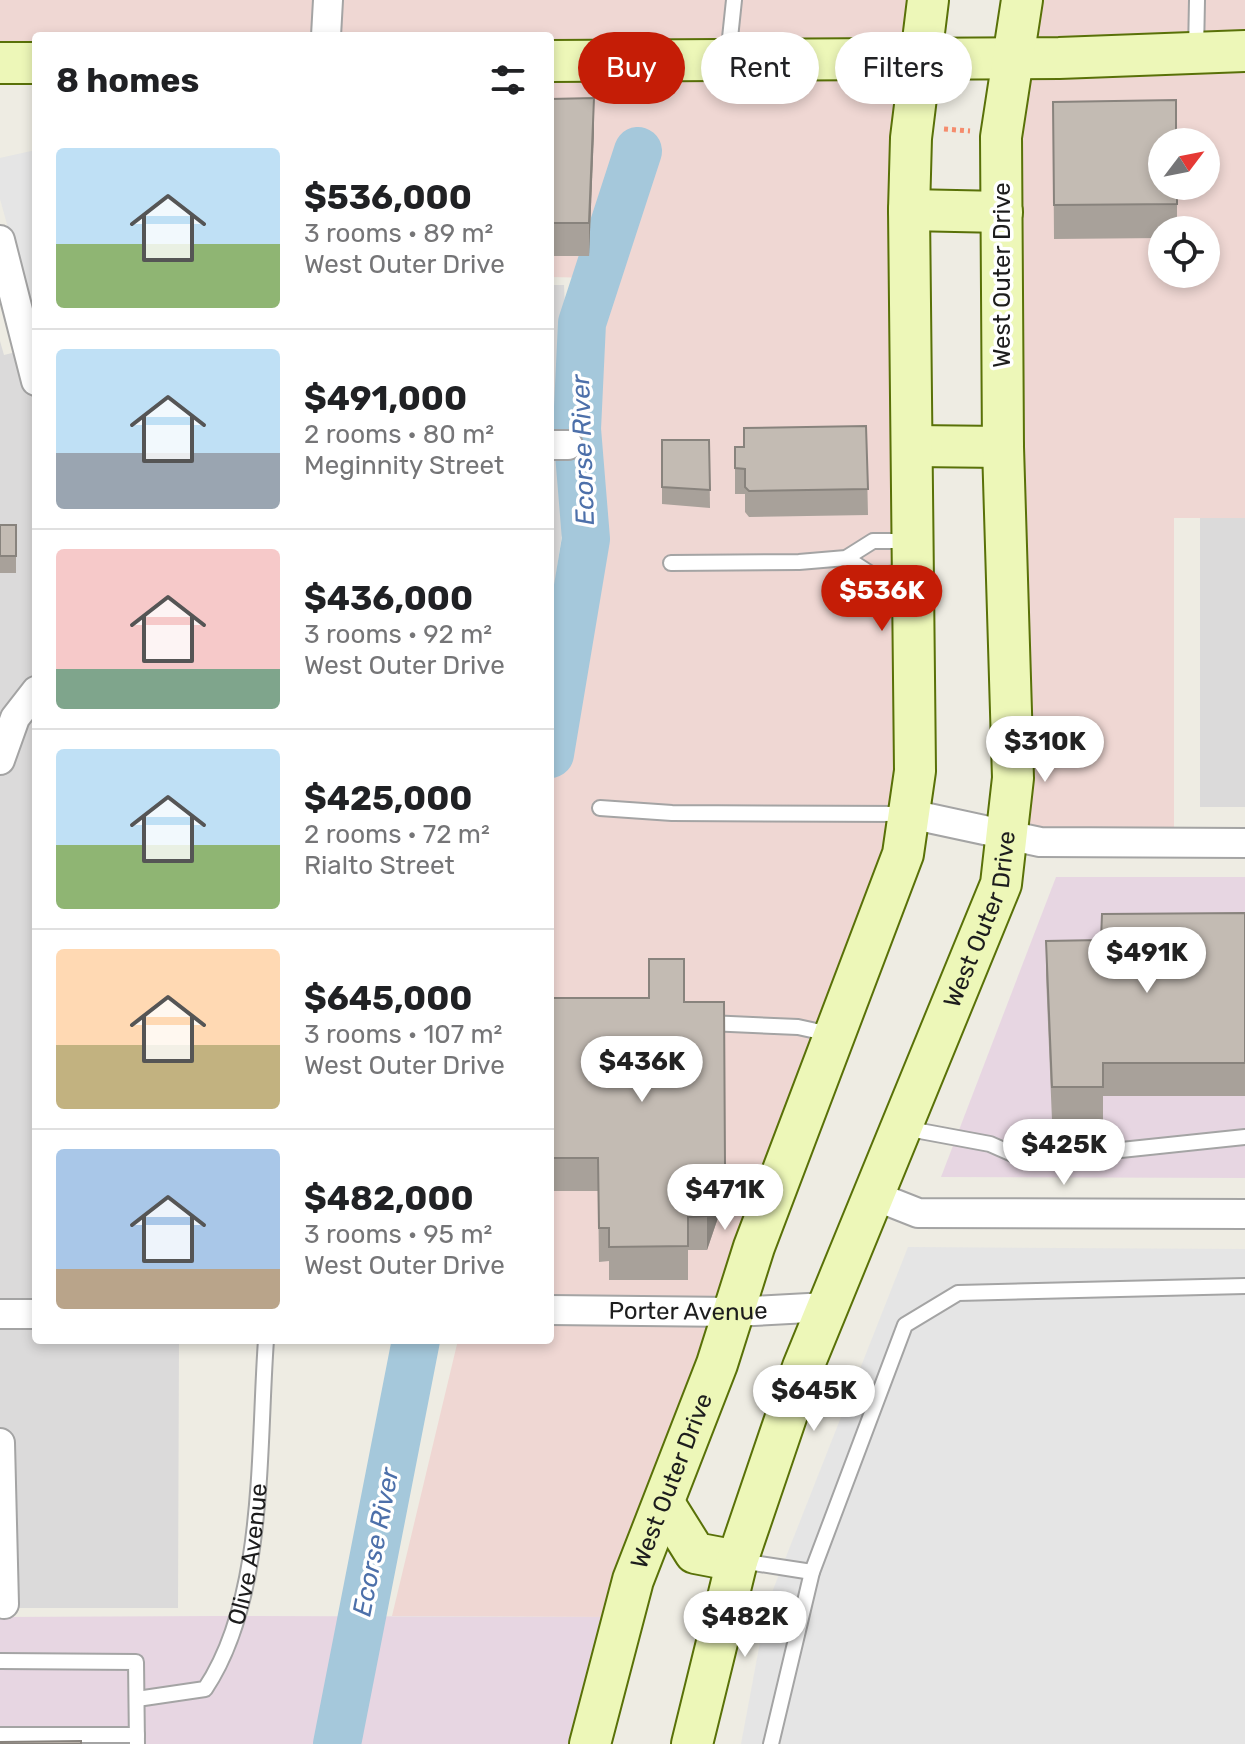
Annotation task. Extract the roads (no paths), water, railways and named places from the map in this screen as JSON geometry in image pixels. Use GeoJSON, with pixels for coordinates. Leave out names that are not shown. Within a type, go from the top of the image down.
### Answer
{"type":"FeatureCollection","features":[{"type":"Feature","properties":{"kind":"main road","name":"West Outer Drive"},"geometry":{"type":"LineString","coordinates":[[924,32],[928,0]]}},
{"type":"Feature","properties":{"kind":"main road","name":"West Outer Drive"},"geometry":{"type":"LineString","coordinates":[[692,1744],[737,1561],[827,1307],[1001,884],[1013,778],[1003,447],[1001,137],[1022,0]]}},
{"type":"Feature","properties":{"kind":"main road"},"geometry":{"type":"LineString","coordinates":[[972,58],[1245,51]]}},
{"type":"Feature","properties":{"kind":"main road"},"geometry":{"type":"LineString","coordinates":[[554,61],[701,62]]}},
{"type":"Feature","properties":{"kind":"main road"},"geometry":{"type":"LineString","coordinates":[[0,63],[32,63]]}},
{"type":"Feature","properties":{"kind":"main road","name":"West Outer Drive"},"geometry":{"type":"LineString","coordinates":[[590,1744],[633,1580],[665,1505],[833,1035],[903,854],[915,771],[914,446],[909,210],[915,104]]}},
{"type":"Feature","properties":{"kind":"main road"},"geometry":{"type":"LineString","coordinates":[[909,210],[1002,212]]}},
{"type":"Feature","properties":{"kind":"main road"},"geometry":{"type":"LineString","coordinates":[[914,446],[1003,447]]}},
{"type":"Feature","properties":{"kind":"main road"},"geometry":{"type":"LineString","coordinates":[[665,1505],[695,1553],[737,1561]]}},
{"type":"Feature","properties":{"kind":"street"},"geometry":{"type":"LineString","coordinates":[[326,32],[328,0]]}},
{"type":"Feature","properties":{"kind":"street"},"geometry":{"type":"LineString","coordinates":[[0,240],[4,274],[32,368]]}},
{"type":"Feature","properties":{"kind":"street"},"geometry":{"type":"LineString","coordinates":[[0,760],[15,718],[32,696]]}},
{"type":"Feature","properties":{"kind":"street"},"geometry":{"type":"LineString","coordinates":[[910,814],[1040,842],[1245,843]]}},
{"type":"Feature","properties":{"kind":"street"},"geometry":{"type":"LineString","coordinates":[[875,1196],[918,1213],[1245,1214]]}},
{"type":"Feature","properties":{"kind":"street","name":"Porter Avenue"},"geometry":{"type":"LineString","coordinates":[[554,1310],[734,1312],[827,1307]]}},
{"type":"Feature","properties":{"kind":"street"},"geometry":{"type":"LineString","coordinates":[[0,1314],[32,1314]]}},
{"type":"Feature","properties":{"kind":"street"},"geometry":{"type":"LineString","coordinates":[[0,1443],[4,1604]]}},
{"type":"Feature","properties":{"kind":"lane"},"geometry":{"type":"LineString","coordinates":[[731,32],[734,0]]}},
{"type":"Feature","properties":{"kind":"lane"},"geometry":{"type":"LineString","coordinates":[[1196,53],[1197,0]]}},
{"type":"Feature","properties":{"kind":"lane"},"geometry":{"type":"LineString","coordinates":[[671,563],[799,562],[846,558],[873,541],[913,556]]}},
{"type":"Feature","properties":{"kind":"lane"},"geometry":{"type":"LineString","coordinates":[[846,558],[874,576],[913,556]]}},
{"type":"Feature","properties":{"kind":"lane"},"geometry":{"type":"LineString","coordinates":[[600,808],[672,813],[910,814]]}},
{"type":"Feature","properties":{"kind":"lane"},"geometry":{"type":"LineString","coordinates":[[698,1022],[798,1027],[833,1035]]}},
{"type":"Feature","properties":{"kind":"lane"},"geometry":{"type":"LineString","coordinates":[[903,1127],[990,1144],[1026,1160],[1245,1137]]}},
{"type":"Feature","properties":{"kind":"lane"},"geometry":{"type":"LineString","coordinates":[[771,1744],[812,1572],[905,1325],[958,1293],[1245,1286]]}},
{"type":"Feature","properties":{"kind":"lane","name":"Olive Avenue"},"geometry":{"type":"LineString","coordinates":[[137,1699],[205,1689],[223,1662],[240,1616],[250,1558],[266,1344]]}},
{"type":"Feature","properties":{"kind":"lane"},"geometry":{"type":"LineString","coordinates":[[737,1561],[812,1572]]}},
{"type":"Feature","properties":{"kind":"lane"},"geometry":{"type":"LineString","coordinates":[[0,1661],[136,1662],[137,1740],[0,1735]]}},
{"type":"Feature","properties":{"kind":"waterway","name":"Ecorse River"},"geometry":{"type":"LineString","coordinates":[[554,730],[586,539],[577,429],[582,323],[638,151]]}},
{"type":"Feature","properties":{"kind":"waterway","name":"Ecorse River"},"geometry":{"type":"LineString","coordinates":[[337,1744],[415,1344]]}}]}
